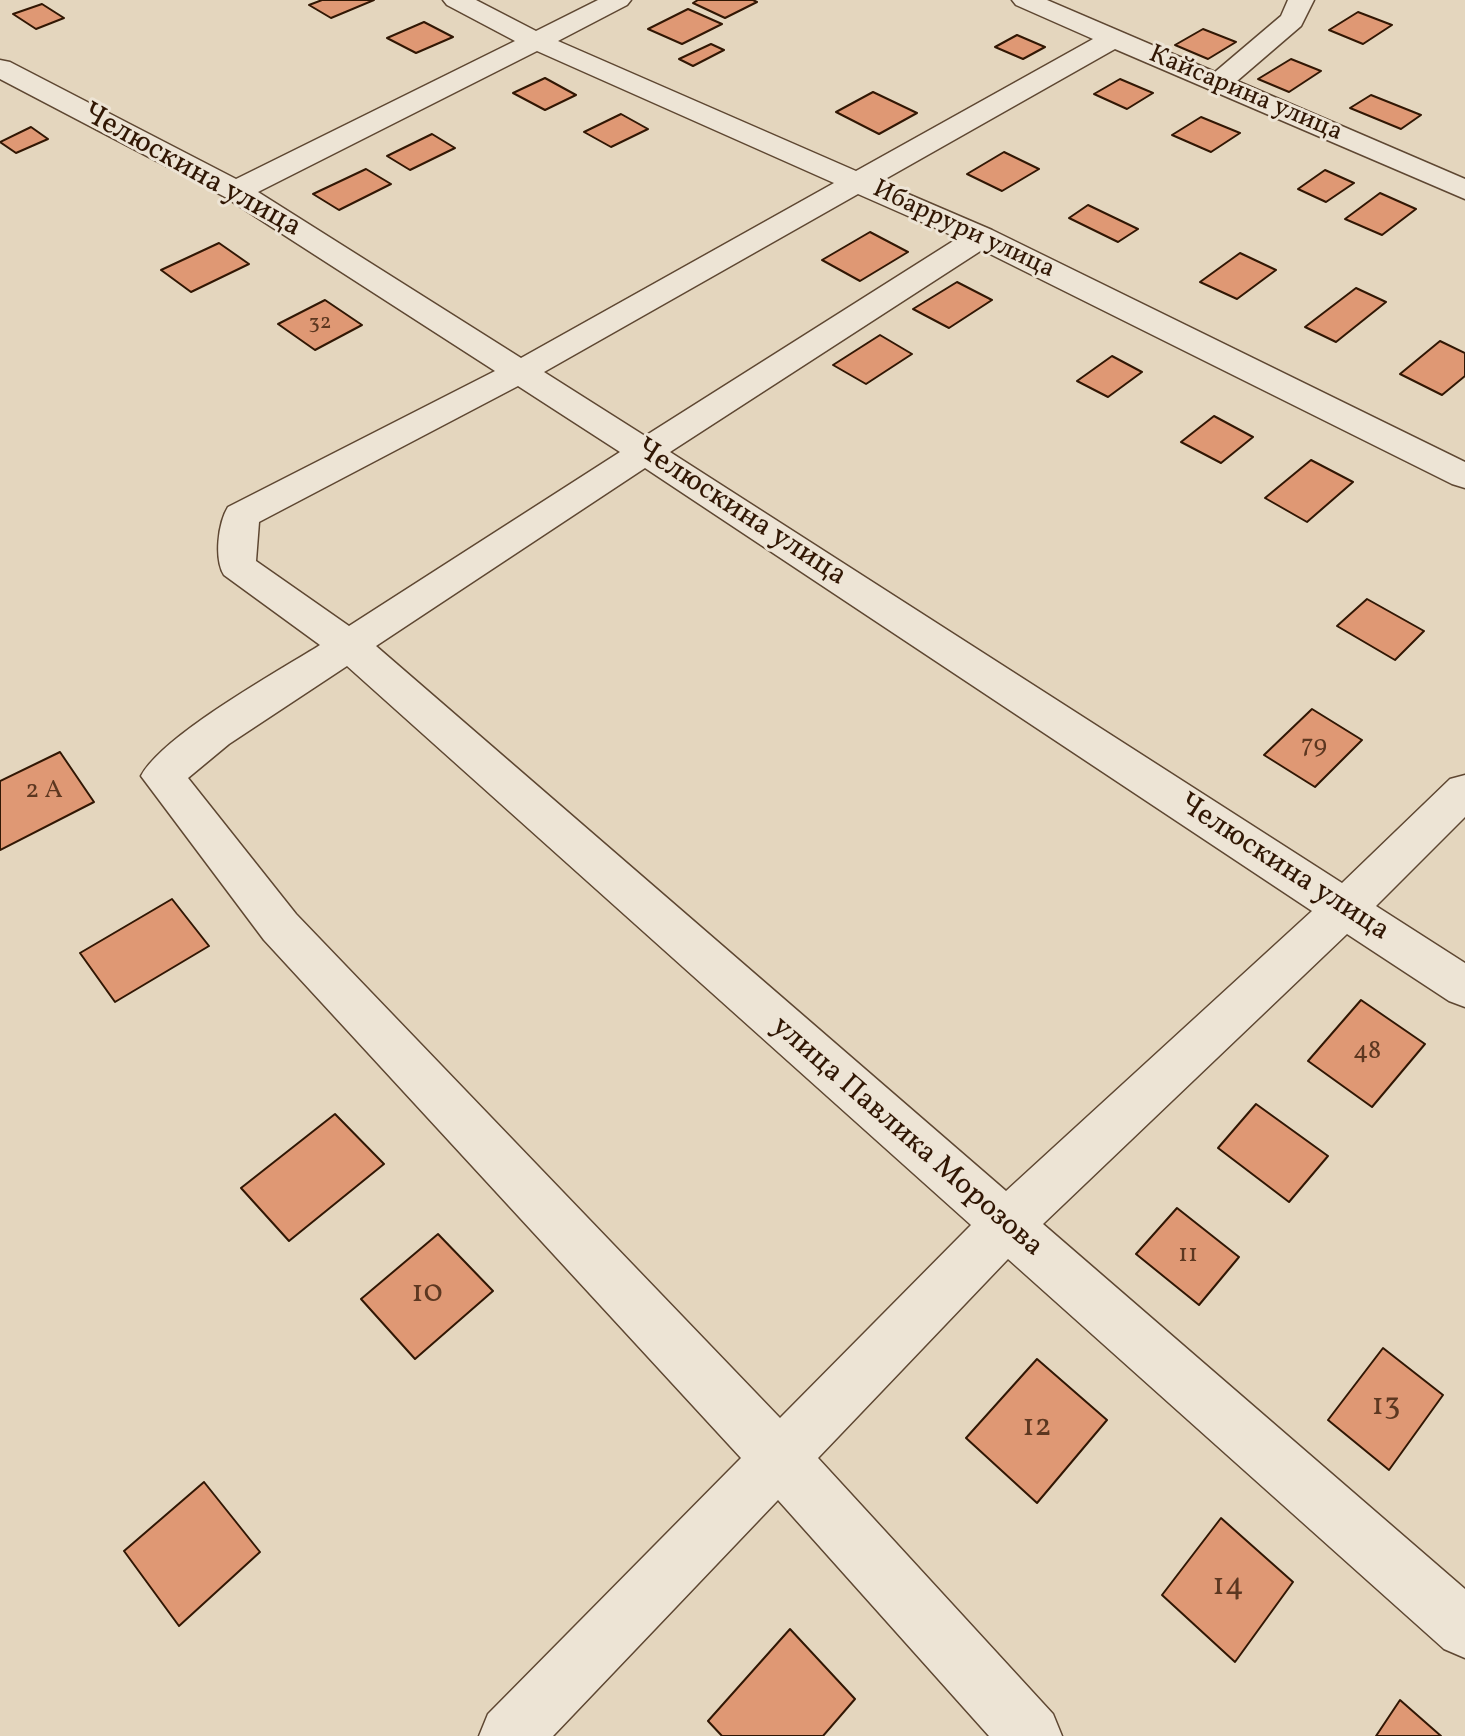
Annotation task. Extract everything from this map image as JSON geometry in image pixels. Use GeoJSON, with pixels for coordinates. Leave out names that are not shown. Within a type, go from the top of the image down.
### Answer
{"type":"FeatureCollection","features":[{"type":"Feature","properties":{"kind":"street","name":"Ибаррури улица"},"geometry":{"type":"LineString","coordinates":[[456,0],[534,40],[981,237],[1465,476]]}},
{"type":"Feature","properties":{"kind":"street"},"geometry":{"type":"LineString","coordinates":[[236,191],[618,0]]}},
{"type":"Feature","properties":{"kind":"street","name":"Кайсарина улица"},"geometry":{"type":"LineString","coordinates":[[1025,0],[1465,190]]}},
{"type":"Feature","properties":{"kind":"street"},"geometry":{"type":"LineString","coordinates":[[1218,83],[1292,20],[1301,0]]}},
{"type":"Feature","properties":{"kind":"street"},"geometry":{"type":"LineString","coordinates":[[520,372],[1114,38]]}},
{"type":"Feature","properties":{"kind":"street","name":"Челюскина улица"},"geometry":{"type":"LineString","coordinates":[[0,68],[236,191],[645,452],[1465,987]]}},
{"type":"Feature","properties":{"kind":"street"},"geometry":{"type":"LineString","coordinates":[[981,237],[214,733],[162,776],[280,927],[779,1458],[1031,1736]]}},
{"type":"Feature","properties":{"kind":"street","name":"улица Павлика Морозова"},"geometry":{"type":"LineString","coordinates":[[520,372],[241,516],[237,566],[350,646],[1465,1628]]}},
{"type":"Feature","properties":{"kind":"street"},"geometry":{"type":"LineString","coordinates":[[510,1736],[1005,1226],[1344,909],[1465,791]]}},
{"type":"Feature","properties":{"kind":"building"},"geometry":{"type":"Polygon","coordinates":[[[322,0],[374,0],[331,18],[309,5],[322,0]]]}},
{"type":"Feature","properties":{"kind":"building"},"geometry":{"type":"Polygon","coordinates":[[[698,0],[757,2],[725,18],[693,3],[698,0]]]}},
{"type":"Feature","properties":{"kind":"building"},"geometry":{"type":"Polygon","coordinates":[[[42,4],[64,18],[36,29],[13,14],[42,4]]]}},
{"type":"Feature","properties":{"kind":"building"},"geometry":{"type":"Polygon","coordinates":[[[688,9],[722,24],[682,44],[648,29],[688,9]]]}},
{"type":"Feature","properties":{"kind":"building"},"geometry":{"type":"Polygon","coordinates":[[[1358,12],[1392,25],[1363,44],[1329,30],[1358,12]]]}},
{"type":"Feature","properties":{"kind":"building"},"geometry":{"type":"Polygon","coordinates":[[[424,22],[453,37],[416,53],[387,38],[424,22]]]}},
{"type":"Feature","properties":{"kind":"building"},"geometry":{"type":"Polygon","coordinates":[[[1203,29],[1236,42],[1208,59],[1175,45],[1203,29]]]}},
{"type":"Feature","properties":{"kind":"building"},"geometry":{"type":"Polygon","coordinates":[[[1017,35],[1045,47],[1023,59],[995,47],[1017,35]]]}},
{"type":"Feature","properties":{"kind":"building"},"geometry":{"type":"Polygon","coordinates":[[[711,44],[724,50],[693,66],[679,59],[711,44]]]}},
{"type":"Feature","properties":{"kind":"building"},"geometry":{"type":"Polygon","coordinates":[[[1291,59],[1321,71],[1289,92],[1258,79],[1291,59]]]}},
{"type":"Feature","properties":{"kind":"building"},"geometry":{"type":"Polygon","coordinates":[[[545,78],[576,95],[545,110],[513,93],[545,78]]]}},
{"type":"Feature","properties":{"kind":"building"},"geometry":{"type":"Polygon","coordinates":[[[1120,79],[1153,93],[1127,109],[1094,94],[1120,79]]]}},
{"type":"Feature","properties":{"kind":"building"},"geometry":{"type":"Polygon","coordinates":[[[873,92],[917,113],[879,134],[836,112],[873,92]]]}},
{"type":"Feature","properties":{"kind":"building"},"geometry":{"type":"Polygon","coordinates":[[[1371,95],[1421,115],[1401,129],[1350,108],[1371,95]]]}},
{"type":"Feature","properties":{"kind":"building"},"geometry":{"type":"Polygon","coordinates":[[[621,114],[648,129],[611,147],[584,132],[621,114]]]}},
{"type":"Feature","properties":{"kind":"building"},"geometry":{"type":"Polygon","coordinates":[[[1201,117],[1240,133],[1211,152],[1172,135],[1201,117]]]}},
{"type":"Feature","properties":{"kind":"building"},"geometry":{"type":"Polygon","coordinates":[[[31,127],[48,139],[16,153],[0,142],[31,127]]]}},
{"type":"Feature","properties":{"kind":"building"},"geometry":{"type":"Polygon","coordinates":[[[432,134],[455,148],[410,170],[387,156],[432,134]]]}},
{"type":"Feature","properties":{"kind":"building"},"geometry":{"type":"Polygon","coordinates":[[[1004,152],[1039,169],[1002,191],[967,174],[1004,152]]]}},
{"type":"Feature","properties":{"kind":"building"},"geometry":{"type":"Polygon","coordinates":[[[366,169],[391,184],[339,210],[313,194],[366,169]]]}},
{"type":"Feature","properties":{"kind":"building"},"geometry":{"type":"Polygon","coordinates":[[[1325,170],[1354,183],[1326,202],[1298,189],[1325,170]]]}},
{"type":"Feature","properties":{"kind":"building"},"geometry":{"type":"Polygon","coordinates":[[[1380,193],[1416,209],[1382,235],[1345,219],[1380,193]]]}},
{"type":"Feature","properties":{"kind":"building"},"geometry":{"type":"Polygon","coordinates":[[[1088,205],[1138,229],[1118,242],[1069,218],[1088,205]]]}},
{"type":"Feature","properties":{"kind":"building"},"geometry":{"type":"Polygon","coordinates":[[[870,232],[908,252],[860,281],[822,260],[870,232]]]}},
{"type":"Feature","properties":{"kind":"building"},"geometry":{"type":"Polygon","coordinates":[[[219,243],[249,264],[191,292],[161,270],[219,243]]]}},
{"type":"Feature","properties":{"kind":"building"},"geometry":{"type":"Polygon","coordinates":[[[1240,253],[1276,270],[1237,299],[1200,282],[1240,253]]]}},
{"type":"Feature","properties":{"kind":"building"},"geometry":{"type":"Polygon","coordinates":[[[957,282],[992,300],[949,328],[913,309],[957,282]]]}},
{"type":"Feature","properties":{"kind":"building"},"geometry":{"type":"Polygon","coordinates":[[[1356,288],[1386,302],[1336,342],[1305,327],[1356,288]]]}},
{"type":"Feature","properties":{"kind":"building"},"geometry":{"type":"Polygon","coordinates":[[[325,300],[362,325],[315,350],[278,324],[325,300]]]}},
{"type":"Feature","properties":{"kind":"building"},"geometry":{"type":"Polygon","coordinates":[[[880,335],[912,354],[866,384],[833,365],[880,335]]]}},
{"type":"Feature","properties":{"kind":"building"},"geometry":{"type":"Polygon","coordinates":[[[1440,341],[1465,353],[1465,376],[1442,395],[1400,374],[1440,341]]]}},
{"type":"Feature","properties":{"kind":"building"},"geometry":{"type":"Polygon","coordinates":[[[1112,356],[1142,372],[1108,397],[1077,381],[1112,356]]]}},
{"type":"Feature","properties":{"kind":"building"},"geometry":{"type":"Polygon","coordinates":[[[1214,416],[1253,437],[1221,463],[1181,442],[1214,416]]]}},
{"type":"Feature","properties":{"kind":"building"},"geometry":{"type":"Polygon","coordinates":[[[1311,460],[1353,482],[1307,522],[1265,498],[1311,460]]]}},
{"type":"Feature","properties":{"kind":"building"},"geometry":{"type":"Polygon","coordinates":[[[1367,599],[1424,631],[1395,660],[1337,626],[1367,599]]]}},
{"type":"Feature","properties":{"kind":"building"},"geometry":{"type":"Polygon","coordinates":[[[1312,709],[1362,740],[1315,787],[1264,755],[1312,709]]]}},
{"type":"Feature","properties":{"kind":"building"},"geometry":{"type":"Polygon","coordinates":[[[60,752],[94,802],[0,850],[0,781],[60,752]]]}},
{"type":"Feature","properties":{"kind":"building"},"geometry":{"type":"Polygon","coordinates":[[[172,899],[209,946],[115,1002],[80,953],[172,899]]]}},
{"type":"Feature","properties":{"kind":"building"},"geometry":{"type":"Polygon","coordinates":[[[1361,1000],[1425,1044],[1372,1107],[1308,1061],[1361,1000]]]}},
{"type":"Feature","properties":{"kind":"building"},"geometry":{"type":"Polygon","coordinates":[[[1256,1104],[1328,1156],[1289,1202],[1218,1148],[1256,1104]]]}},
{"type":"Feature","properties":{"kind":"building"},"geometry":{"type":"Polygon","coordinates":[[[335,1114],[384,1164],[289,1241],[241,1188],[335,1114]]]}},
{"type":"Feature","properties":{"kind":"building"},"geometry":{"type":"Polygon","coordinates":[[[1177,1208],[1239,1257],[1199,1305],[1136,1254],[1177,1208]]]}},
{"type":"Feature","properties":{"kind":"building"},"geometry":{"type":"Polygon","coordinates":[[[438,1234],[493,1291],[415,1359],[361,1299],[438,1234]]]}},
{"type":"Feature","properties":{"kind":"building"},"geometry":{"type":"Polygon","coordinates":[[[1383,1348],[1443,1395],[1389,1470],[1328,1420],[1383,1348]]]}},
{"type":"Feature","properties":{"kind":"building"},"geometry":{"type":"Polygon","coordinates":[[[1037,1359],[1107,1420],[1037,1503],[966,1438],[1037,1359]]]}},
{"type":"Feature","properties":{"kind":"building"},"geometry":{"type":"Polygon","coordinates":[[[204,1482],[260,1552],[179,1626],[124,1551],[204,1482]]]}},
{"type":"Feature","properties":{"kind":"building"},"geometry":{"type":"Polygon","coordinates":[[[1221,1518],[1293,1582],[1235,1662],[1162,1595],[1221,1518]]]}},
{"type":"Feature","properties":{"kind":"building"},"geometry":{"type":"Polygon","coordinates":[[[790,1629],[855,1699],[823,1736],[722,1736],[708,1721],[790,1629]]]}},
{"type":"Feature","properties":{"kind":"building"},"geometry":{"type":"Polygon","coordinates":[[[1400,1700],[1441,1736],[1376,1736],[1400,1700]]]}}]}
